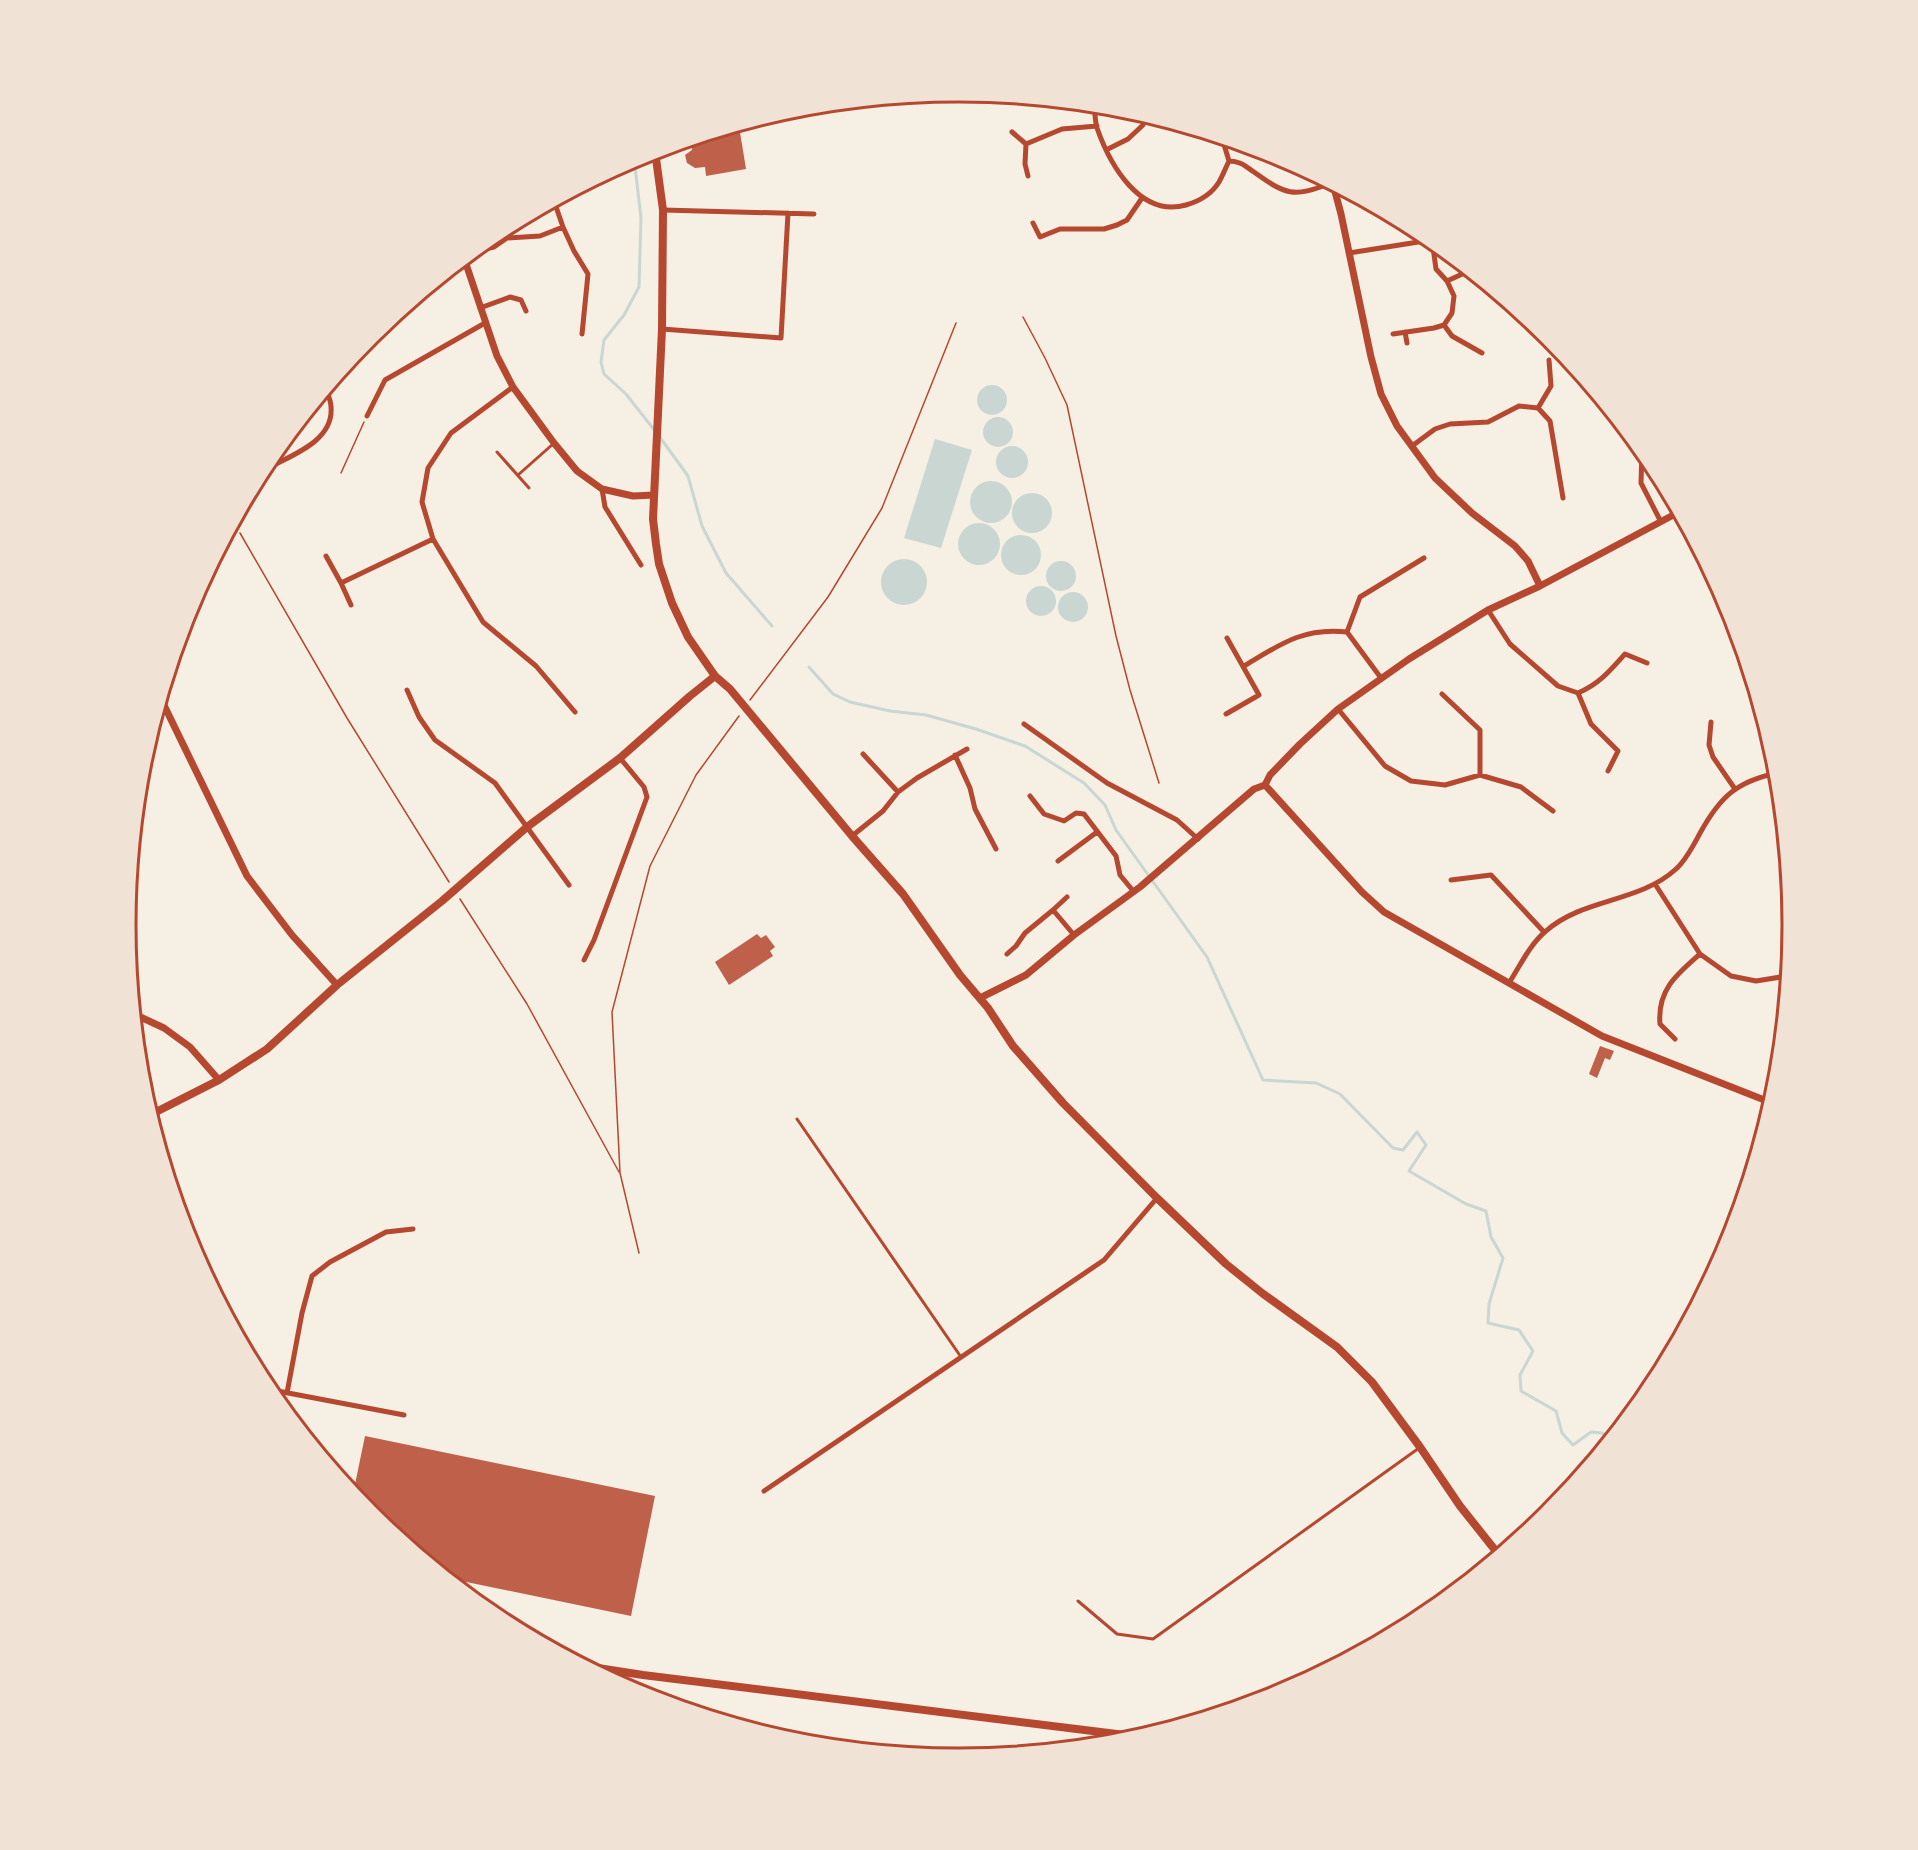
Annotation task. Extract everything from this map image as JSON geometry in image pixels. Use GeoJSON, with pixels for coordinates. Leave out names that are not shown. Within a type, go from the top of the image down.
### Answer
{"type":"FeatureCollection","features":[{"type":"Feature","properties":{"kind":"main road"},"geometry":{"type":"LineString","coordinates":[[656,160],[663,210],[662,329],[653,519],[664,580],[688,637],[716,676],[903,894],[1013,1046],[1056,1095],[1157,1198],[1226,1264],[1337,1347],[1372,1382],[1460,1506],[1495,1550]]}},
{"type":"Feature","properties":{"kind":"main road"},"geometry":{"type":"LineString","coordinates":[[158,1111],[219,1080],[267,1049],[337,985],[454,890],[526,827],[620,758],[716,676]]}},
{"type":"Feature","properties":{"kind":"main road"},"geometry":{"type":"LineString","coordinates":[[609,1669],[1112,1733]]}},
{"type":"Feature","properties":{"kind":"street"},"geometry":{"type":"LineString","coordinates":[[1095,114],[1097,126],[1112,164],[1142,198],[1159,206],[1180,207],[1199,202],[1210,193],[1220,182],[1229,161],[1224,146]]}},
{"type":"Feature","properties":{"kind":"street"},"geometry":{"type":"LineString","coordinates":[[1106,150],[1128,139],[1143,123]]}},
{"type":"Feature","properties":{"kind":"street"},"geometry":{"type":"LineString","coordinates":[[1026,144],[1062,129],[1097,126]]}},
{"type":"Feature","properties":{"kind":"street"},"geometry":{"type":"LineString","coordinates":[[1012,132],[1026,144]]}},
{"type":"Feature","properties":{"kind":"street"},"geometry":{"type":"LineString","coordinates":[[1026,144],[1025,164],[1028,176]]}},
{"type":"Feature","properties":{"kind":"street"},"geometry":{"type":"LineString","coordinates":[[1229,161],[1238,161],[1279,189],[1295,193],[1322,187]]}},
{"type":"Feature","properties":{"kind":"street"},"geometry":{"type":"LineString","coordinates":[[1335,193],[1371,357],[1381,394],[1397,426],[1442,484],[1473,513],[1515,546],[1528,561],[1540,586]]}},
{"type":"Feature","properties":{"kind":"street"},"geometry":{"type":"LineString","coordinates":[[1033,222],[1040,237],[1060,229],[1104,229],[1127,220],[1142,198]]}},
{"type":"Feature","properties":{"kind":"street"},"geometry":{"type":"LineString","coordinates":[[556,208],[574,251],[588,274],[582,334]]}},
{"type":"Feature","properties":{"kind":"street"},"geometry":{"type":"LineString","coordinates":[[663,210],[814,214]]}},
{"type":"Feature","properties":{"kind":"street"},"geometry":{"type":"LineString","coordinates":[[662,329],[781,338],[788,213]]}},
{"type":"Feature","properties":{"kind":"street"},"geometry":{"type":"LineString","coordinates":[[493,247],[507,238],[540,236],[563,227]]}},
{"type":"Feature","properties":{"kind":"street"},"geometry":{"type":"LineString","coordinates":[[1349,253],[1418,242]]}},
{"type":"Feature","properties":{"kind":"street"},"geometry":{"type":"LineString","coordinates":[[1393,334],[1444,325],[1452,313],[1454,296],[1447,281],[1436,269],[1434,254]]}},
{"type":"Feature","properties":{"kind":"street"},"geometry":{"type":"LineString","coordinates":[[467,266],[497,356],[513,387],[554,443],[577,471],[602,489],[633,495],[654,495]]}},
{"type":"Feature","properties":{"kind":"street"},"geometry":{"type":"LineString","coordinates":[[1447,281],[1462,274]]}},
{"type":"Feature","properties":{"kind":"street"},"geometry":{"type":"LineString","coordinates":[[480,308],[510,297],[521,300],[526,311]]}},
{"type":"Feature","properties":{"kind":"street"},"geometry":{"type":"LineString","coordinates":[[367,416],[385,380],[485,322]]}},
{"type":"Feature","properties":{"kind":"street"},"geometry":{"type":"LineString","coordinates":[[1444,325],[1452,336],[1482,353]]}},
{"type":"Feature","properties":{"kind":"street"},"geometry":{"type":"LineString","coordinates":[[1405,332],[1407,343]]}},
{"type":"Feature","properties":{"kind":"street"},"geometry":{"type":"LineString","coordinates":[[1538,408],[1551,386],[1549,360]]}},
{"type":"Feature","properties":{"kind":"street"},"geometry":{"type":"LineString","coordinates":[[513,387],[451,433],[428,468],[422,502],[433,539],[483,622],[536,666],[575,712]]}},
{"type":"Feature","properties":{"kind":"street"},"geometry":{"type":"LineString","coordinates":[[279,462],[307,447],[321,436],[330,420],[332,406],[329,396]]}},
{"type":"Feature","properties":{"kind":"street"},"geometry":{"type":"LineString","coordinates":[[1412,446],[1435,429],[1450,424],[1488,422],[1519,406],[1538,408],[1550,421],[1563,498]]}},
{"type":"Feature","properties":{"kind":"street"},"geometry":{"type":"LineString","coordinates":[[1642,466],[1641,483],[1661,522]]}},
{"type":"Feature","properties":{"kind":"street"},"geometry":{"type":"LineString","coordinates":[[602,489],[605,507],[641,564]]}},
{"type":"Feature","properties":{"kind":"street"},"geometry":{"type":"LineString","coordinates":[[980,998],[1026,975],[1074,935],[1137,890],[1254,789],[1265,785],[1270,775],[1299,744],[1338,709],[1381,678],[1488,610],[1540,586],[1673,515]]}},
{"type":"Feature","properties":{"kind":"street"},"geometry":{"type":"LineString","coordinates":[[341,583],[433,539]]}},
{"type":"Feature","properties":{"kind":"street"},"geometry":{"type":"LineString","coordinates":[[326,556],[351,605]]}},
{"type":"Feature","properties":{"kind":"street"},"geometry":{"type":"LineString","coordinates":[[1347,632],[1360,597],[1424,558]]}},
{"type":"Feature","properties":{"kind":"street"},"geometry":{"type":"LineString","coordinates":[[1488,610],[1510,644],[1558,686],[1578,693],[1593,687],[1625,654],[1647,663]]}},
{"type":"Feature","properties":{"kind":"street"},"geometry":{"type":"LineString","coordinates":[[1244,666],[1289,639],[1318,632],[1347,632]]}},
{"type":"Feature","properties":{"kind":"street"},"geometry":{"type":"LineString","coordinates":[[1347,632],[1381,678]]}},
{"type":"Feature","properties":{"kind":"street"},"geometry":{"type":"LineString","coordinates":[[1226,714],[1259,695],[1227,638]]}},
{"type":"Feature","properties":{"kind":"street"},"geometry":{"type":"LineString","coordinates":[[407,690],[419,717],[435,740],[495,783],[569,885]]}},
{"type":"Feature","properties":{"kind":"street"},"geometry":{"type":"LineString","coordinates":[[1578,693],[1591,724],[1618,751],[1608,771]]}},
{"type":"Feature","properties":{"kind":"street"},"geometry":{"type":"LineString","coordinates":[[1442,694],[1480,730],[1480,775]]}},
{"type":"Feature","properties":{"kind":"street"},"geometry":{"type":"LineString","coordinates":[[165,708],[247,876],[292,935],[337,985]]}},
{"type":"Feature","properties":{"kind":"street"},"geometry":{"type":"LineString","coordinates":[[1338,709],[1385,766],[1411,782],[1445,784],[1480,775],[1521,787],[1553,811]]}},
{"type":"Feature","properties":{"kind":"street"},"geometry":{"type":"LineString","coordinates":[[1711,722],[1710,746],[1713,757],[1735,789]]}},
{"type":"Feature","properties":{"kind":"street"},"geometry":{"type":"LineString","coordinates":[[1024,724],[1107,783],[1177,820],[1198,839]]}},
{"type":"Feature","properties":{"kind":"street"},"geometry":{"type":"LineString","coordinates":[[852,836],[883,811],[898,792],[966,749]]}},
{"type":"Feature","properties":{"kind":"street"},"geometry":{"type":"LineString","coordinates":[[863,754],[898,792]]}},
{"type":"Feature","properties":{"kind":"street"},"geometry":{"type":"LineString","coordinates":[[955,755],[970,788],[975,808],[996,849]]}},
{"type":"Feature","properties":{"kind":"street"},"geometry":{"type":"LineString","coordinates":[[584,960],[594,940],[647,797],[644,787],[620,758]]}},
{"type":"Feature","properties":{"kind":"street"},"geometry":{"type":"LineString","coordinates":[[1509,983],[1544,932],[1562,919],[1584,909],[1655,884],[1677,868],[1723,799],[1735,789],[1757,777],[1768,775]]}},
{"type":"Feature","properties":{"kind":"street"},"geometry":{"type":"LineString","coordinates":[[1265,785],[1362,892],[1384,912],[1602,1036],[1763,1099]]}},
{"type":"Feature","properties":{"kind":"street"},"geometry":{"type":"LineString","coordinates":[[1030,796],[1044,814],[1064,821],[1076,813],[1084,814],[1116,856],[1120,875],[1137,890]]}},
{"type":"Feature","properties":{"kind":"street"},"geometry":{"type":"LineString","coordinates":[[1058,861],[1097,832]]}},
{"type":"Feature","properties":{"kind":"street"},"geometry":{"type":"LineString","coordinates":[[1451,880],[1491,875],[1544,932]]}},
{"type":"Feature","properties":{"kind":"street"},"geometry":{"type":"LineString","coordinates":[[1655,884],[1700,954],[1731,976],[1756,981],[1780,977]]}},
{"type":"Feature","properties":{"kind":"street"},"geometry":{"type":"LineString","coordinates":[[1007,954],[1025,933],[1067,897]]}},
{"type":"Feature","properties":{"kind":"street"},"geometry":{"type":"LineString","coordinates":[[1053,910],[1074,935]]}},
{"type":"Feature","properties":{"kind":"street"},"geometry":{"type":"LineString","coordinates":[[1675,1039],[1660,1024],[1662,999],[1674,976],[1700,954]]}},
{"type":"Feature","properties":{"kind":"street"},"geometry":{"type":"LineString","coordinates":[[142,1018],[164,1028],[190,1047],[219,1080]]}},
{"type":"Feature","properties":{"kind":"street"},"geometry":{"type":"LineString","coordinates":[[764,1491],[1104,1260],[1157,1198]]}},
{"type":"Feature","properties":{"kind":"street"},"geometry":{"type":"LineString","coordinates":[[287,1393],[302,1313],[312,1276],[330,1262],[386,1232],[413,1229]]}},
{"type":"Feature","properties":{"kind":"street"},"geometry":{"type":"LineString","coordinates":[[282,1392],[404,1415]]}},
{"type":"Feature","properties":{"kind":"lane"},"geometry":{"type":"LineString","coordinates":[[518,475],[554,443]]}},
{"type":"Feature","properties":{"kind":"lane"},"geometry":{"type":"LineString","coordinates":[[497,452],[529,488]]}},
{"type":"Feature","properties":{"kind":"lane"},"geometry":{"type":"LineString","coordinates":[[797,1119],[961,1357]]}},
{"type":"Feature","properties":{"kind":"lane"},"geometry":{"type":"LineString","coordinates":[[1078,1601],[1117,1634],[1153,1639],[1420,1447]]}},
{"type":"Feature","properties":{"kind":"path"},"geometry":{"type":"LineString","coordinates":[[1023,317],[1067,405],[1116,636],[1130,690],[1160,783]]}},
{"type":"Feature","properties":{"kind":"path"},"geometry":{"type":"LineString","coordinates":[[765,680],[828,597],[882,508],[956,323]]}},
{"type":"Feature","properties":{"kind":"path"},"geometry":{"type":"LineString","coordinates":[[341,473],[367,416]]}},
{"type":"Feature","properties":{"kind":"path"},"geometry":{"type":"LineString","coordinates":[[240,533],[347,718],[527,1004],[620,1173]]}},
{"type":"Feature","properties":{"kind":"path"},"geometry":{"type":"LineString","coordinates":[[639,1253],[620,1173],[612,1012],[650,866],[696,775],[722,740]]}},
{"type":"Feature","properties":{"kind":"shaded area"},"geometry":{"type":"Polygon","coordinates":[[[992,385],[1003,389],[1007,400],[1003,411],[992,415],[981,411],[977,400],[981,389],[992,385]]]}},
{"type":"Feature","properties":{"kind":"shaded area"},"geometry":{"type":"Polygon","coordinates":[[[998,417],[1009,421],[1013,432],[1009,443],[998,447],[987,443],[983,432],[987,421],[998,417]]]}},
{"type":"Feature","properties":{"kind":"shaded area"},"geometry":{"type":"Polygon","coordinates":[[[935,439],[972,450],[941,548],[904,538],[935,439]]]}},
{"type":"Feature","properties":{"kind":"shaded area"},"geometry":{"type":"Polygon","coordinates":[[[1012,446],[1023,451],[1028,462],[1023,473],[1012,478],[1001,473],[996,462],[1001,451],[1012,446]]]}},
{"type":"Feature","properties":{"kind":"shaded area"},"geometry":{"type":"Polygon","coordinates":[[[991,481],[1006,487],[1012,502],[1006,517],[991,523],[976,517],[970,502],[976,487],[991,481]]]}},
{"type":"Feature","properties":{"kind":"shaded area"},"geometry":{"type":"Polygon","coordinates":[[[1032,493],[1040,494],[1046,499],[1051,505],[1051,521],[1046,527],[1040,532],[1032,533],[1024,532],[1018,527],[1013,521],[1012,513],[1013,505],[1018,499],[1024,494],[1032,493]]]}},
{"type":"Feature","properties":{"kind":"shaded area"},"geometry":{"type":"Polygon","coordinates":[[[979,523],[994,529],[1000,544],[994,559],[979,565],[964,559],[958,544],[964,529],[979,523]]]}},
{"type":"Feature","properties":{"kind":"shaded area"},"geometry":{"type":"Polygon","coordinates":[[[1021,535],[1029,536],[1035,541],[1040,547],[1040,563],[1035,569],[1029,574],[1021,575],[1013,574],[1007,569],[1002,563],[1001,555],[1002,547],[1007,541],[1013,536],[1021,535]]]}},
{"type":"Feature","properties":{"kind":"shaded area"},"geometry":{"type":"Polygon","coordinates":[[[904,559],[920,566],[927,582],[920,598],[904,605],[888,598],[881,582],[888,566],[904,559]]]}},
{"type":"Feature","properties":{"kind":"shaded area"},"geometry":{"type":"Polygon","coordinates":[[[1061,561],[1072,565],[1076,576],[1072,587],[1061,591],[1050,587],[1046,576],[1050,565],[1061,561]]]}},
{"type":"Feature","properties":{"kind":"shaded area"},"geometry":{"type":"Polygon","coordinates":[[[1041,586],[1052,590],[1056,601],[1052,612],[1041,616],[1030,612],[1026,601],[1030,590],[1041,586]]]}},
{"type":"Feature","properties":{"kind":"shaded area"},"geometry":{"type":"Polygon","coordinates":[[[1073,592],[1084,596],[1088,607],[1084,618],[1073,622],[1062,618],[1058,607],[1062,596],[1073,592]]]}},
{"type":"Feature","properties":{"kind":"building"},"geometry":{"type":"Polygon","coordinates":[[[740,132],[746,169],[706,176],[705,167],[695,168],[687,163],[685,155],[694,146],[740,132]]]}},
{"type":"Feature","properties":{"kind":"building"},"geometry":{"type":"Polygon","coordinates":[[[757,934],[761,938],[766,935],[775,947],[770,951],[773,956],[729,985],[715,962],[757,934]]]}},
{"type":"Feature","properties":{"kind":"building"},"geometry":{"type":"Polygon","coordinates":[[[1600,1046],[1614,1051],[1610,1060],[1605,1058],[1597,1078],[1589,1074],[1600,1046]]]}},
{"type":"Feature","properties":{"kind":"building"},"geometry":{"type":"Polygon","coordinates":[[[365,1436],[655,1496],[631,1616],[463,1581],[416,1544],[355,1484],[365,1436]]]}},
{"type":"Feature","properties":{"kind":"waterway"},"geometry":{"type":"LineString","coordinates":[[635,169],[641,218],[639,287],[624,315],[604,340],[601,362],[604,374],[626,394],[655,431]]}},
{"type":"Feature","properties":{"kind":"waterway"},"geometry":{"type":"LineString","coordinates":[[659,436],[688,476],[702,526],[726,573],[772,626]]}},
{"type":"Feature","properties":{"kind":"waterway"},"geometry":{"type":"LineString","coordinates":[[809,667],[833,694],[850,702],[890,711],[926,715],[976,729],[1025,746],[1084,783],[1105,805],[1116,830],[1207,957],[1263,1080],[1316,1083],[1340,1094],[1393,1148],[1403,1150],[1417,1132],[1426,1145],[1409,1171],[1466,1204],[1486,1211],[1491,1237],[1503,1258],[1489,1304],[1488,1323],[1519,1330],[1533,1351],[1520,1375],[1521,1391],[1556,1411],[1562,1433],[1573,1445],[1591,1432],[1605,1435]]}}]}
